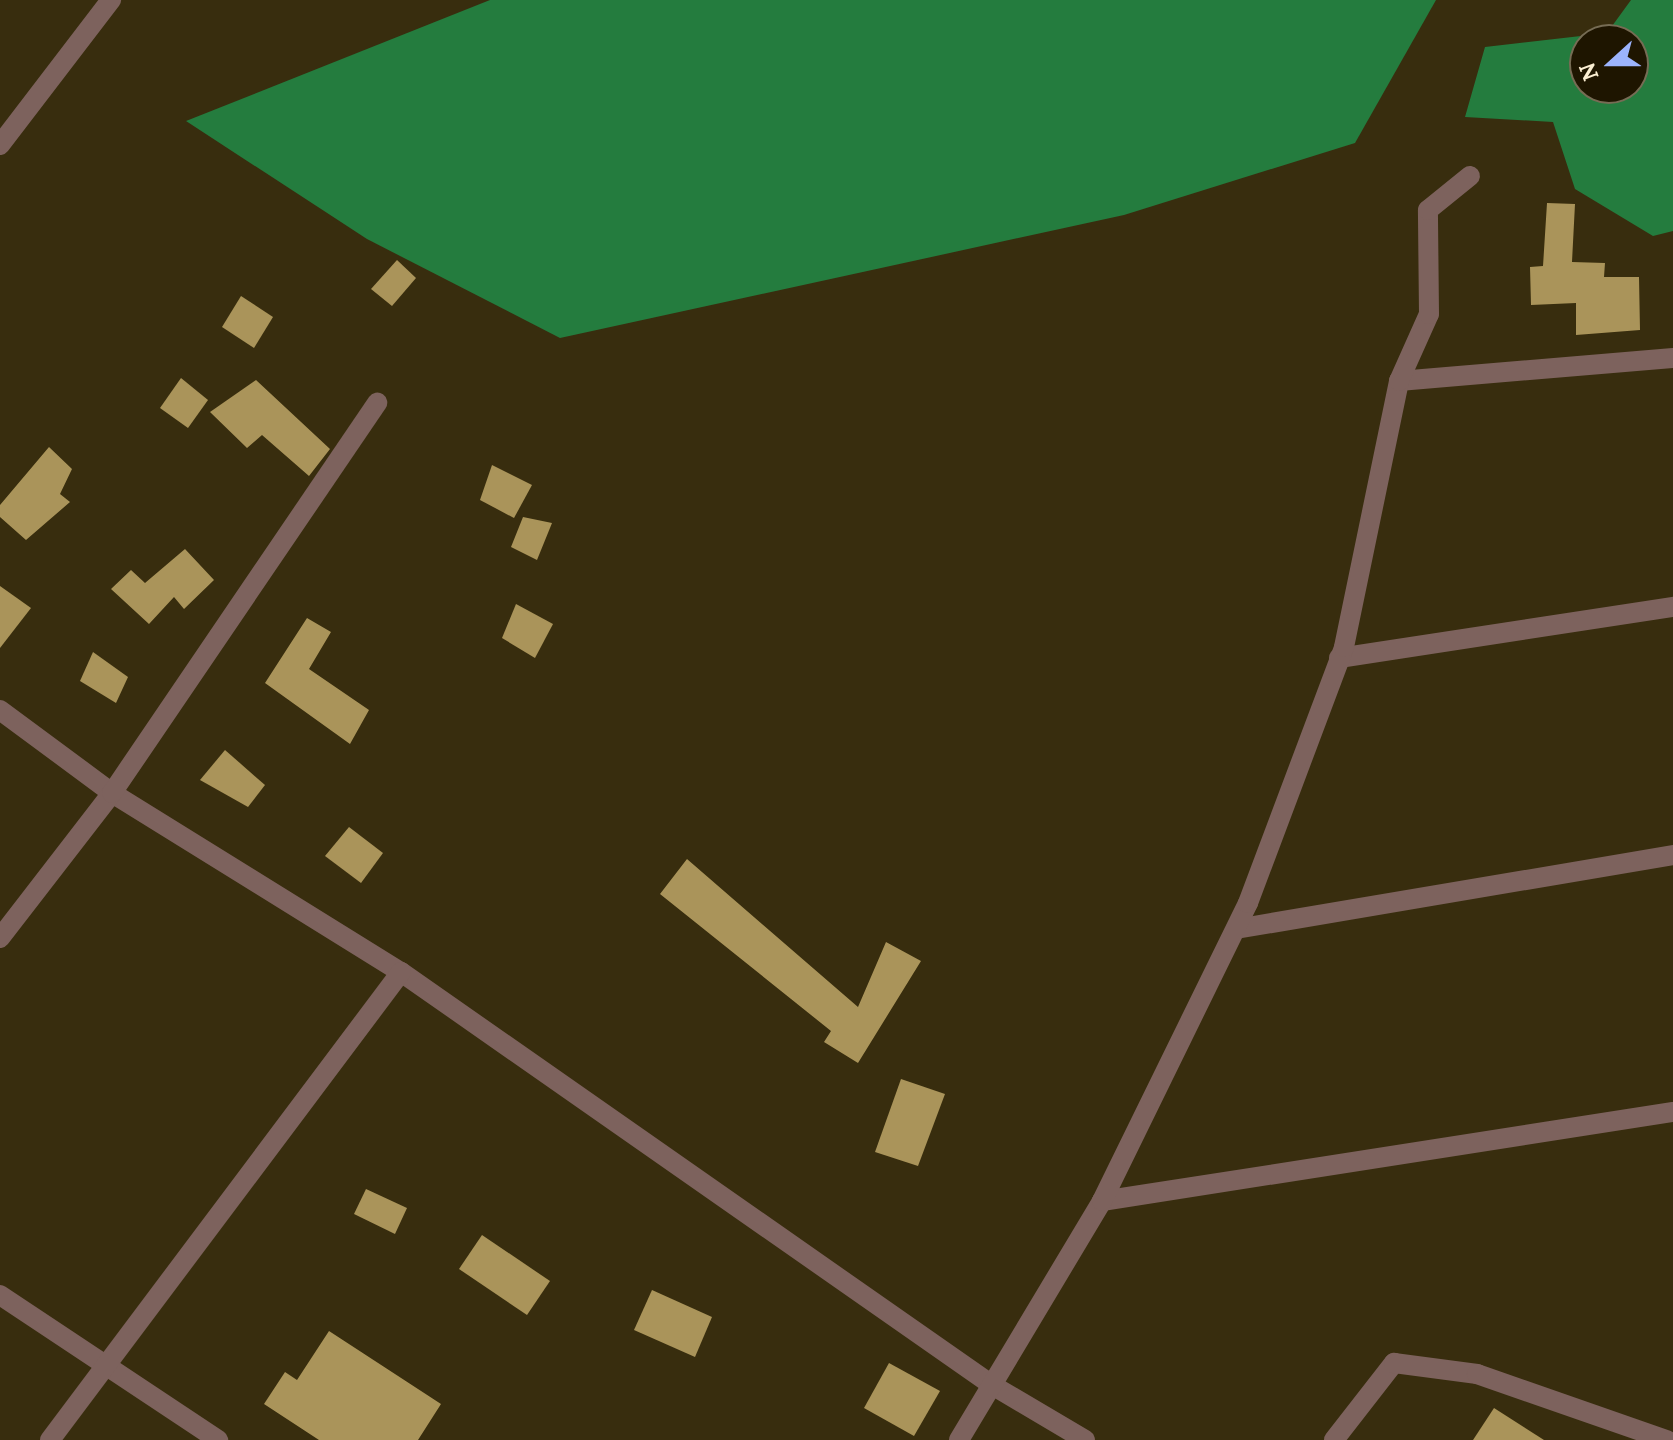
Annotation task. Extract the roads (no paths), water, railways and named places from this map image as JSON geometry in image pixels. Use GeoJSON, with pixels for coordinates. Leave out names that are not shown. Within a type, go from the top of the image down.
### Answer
{"type":"FeatureCollection","features":[{"type":"Feature","properties":{"kind":"street"},"geometry":{"type":"LineString","coordinates":[[0,145],[111,0]]}},
{"type":"Feature","properties":{"kind":"street"},"geometry":{"type":"LineString","coordinates":[[959,1440],[1102,1201],[1236,929],[1339,658],[1399,381],[1429,314],[1428,210],[1470,176]]}},
{"type":"Feature","properties":{"kind":"street"},"geometry":{"type":"LineString","coordinates":[[1399,381],[1673,358]]}},
{"type":"Feature","properties":{"kind":"street"},"geometry":{"type":"LineString","coordinates":[[0,938],[112,793],[377,403]]}},
{"type":"Feature","properties":{"kind":"street"},"geometry":{"type":"LineString","coordinates":[[1339,658],[1673,607]]}},
{"type":"Feature","properties":{"kind":"street"},"geometry":{"type":"LineString","coordinates":[[0,710],[112,793],[401,972],[992,1385],[1085,1440]]}},
{"type":"Feature","properties":{"kind":"street"},"geometry":{"type":"LineString","coordinates":[[1236,929],[1673,855]]}},
{"type":"Feature","properties":{"kind":"street"},"geometry":{"type":"LineString","coordinates":[[50,1440],[401,972]]}},
{"type":"Feature","properties":{"kind":"street"},"geometry":{"type":"LineString","coordinates":[[1102,1201],[1673,1112]]}},
{"type":"Feature","properties":{"kind":"street"},"geometry":{"type":"LineString","coordinates":[[0,1295],[218,1440]]}},
{"type":"Feature","properties":{"kind":"street"},"geometry":{"type":"LineString","coordinates":[[1334,1440],[1394,1363],[1477,1374],[1667,1440],[1673,1439]]}}]}
